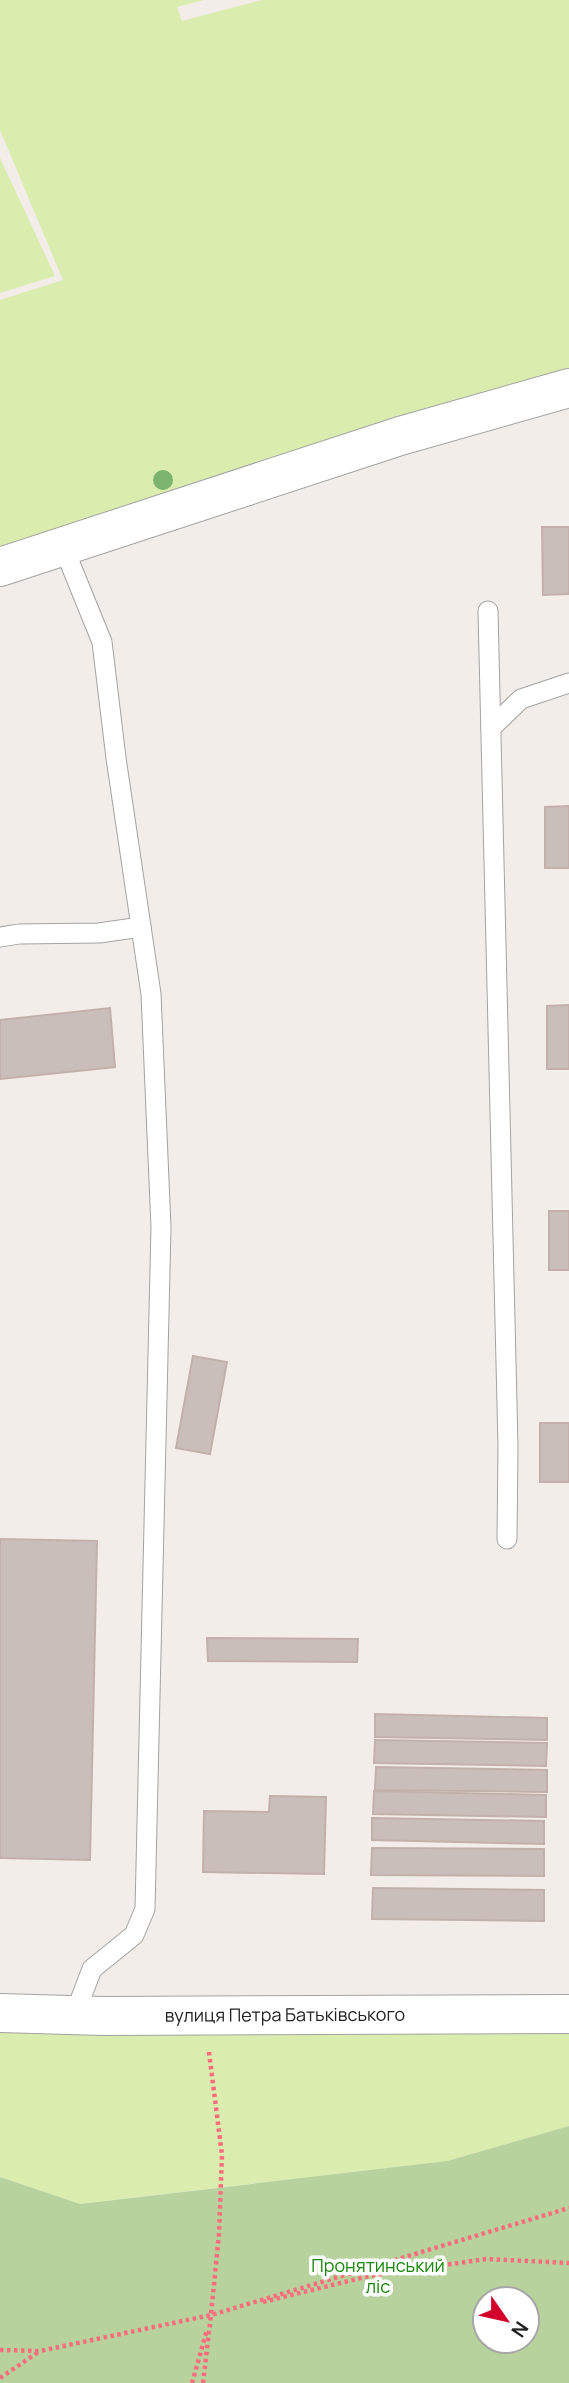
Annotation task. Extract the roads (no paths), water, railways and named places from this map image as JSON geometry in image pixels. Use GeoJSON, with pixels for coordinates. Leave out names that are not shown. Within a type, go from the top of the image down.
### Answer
{"type":"FeatureCollection","features":[{"type":"Feature","properties":{"kind":"street"},"geometry":{"type":"LineString","coordinates":[[0,567],[400,436],[569,388]]}},
{"type":"Feature","properties":{"kind":"street","name":"вулиця Петра Батьківського"},"geometry":{"type":"LineString","coordinates":[[0,2014],[569,2014]]}},
{"type":"Feature","properties":{"kind":"lane"},"geometry":{"type":"LineString","coordinates":[[63,546],[102,642],[116,758],[151,994],[161,1227],[145,1909],[134,1935],[92,1969],[74,2015]]}},
{"type":"Feature","properties":{"kind":"lane"},"geometry":{"type":"LineString","coordinates":[[488,611],[508,1446],[506,1539]]}},
{"type":"Feature","properties":{"kind":"lane"},"geometry":{"type":"LineString","coordinates":[[491,728],[521,699],[569,683]]}},
{"type":"Feature","properties":{"kind":"lane"},"geometry":{"type":"LineString","coordinates":[[0,937],[19,934],[99,933],[141,927]]}},
{"type":"Feature","properties":{"kind":"park label","name":"Пронятинський ліс"},"geometry":{"type":"Point","coordinates":[378,2276]}}]}
